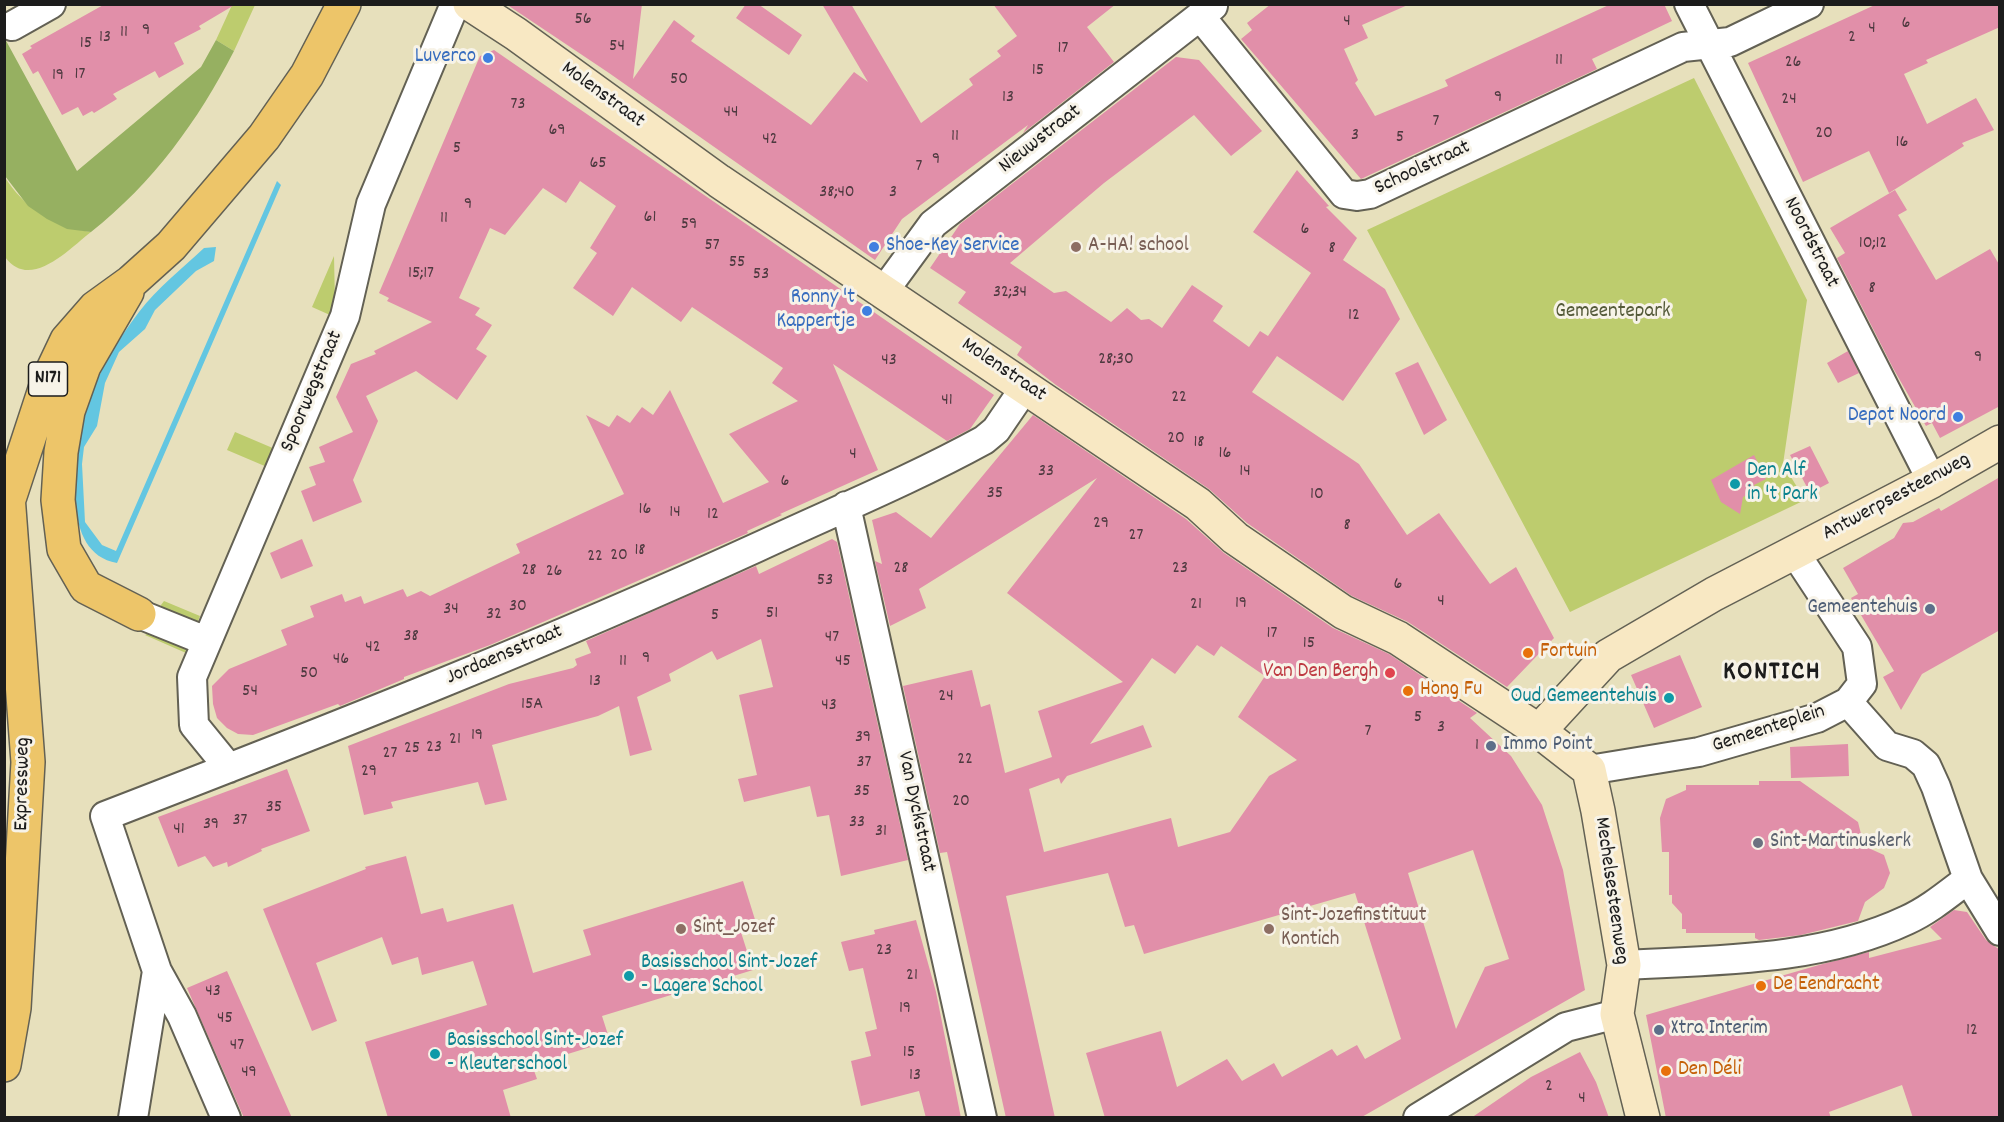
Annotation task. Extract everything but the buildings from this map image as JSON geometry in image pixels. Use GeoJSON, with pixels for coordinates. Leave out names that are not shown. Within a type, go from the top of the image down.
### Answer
{"type":"FeatureCollection","features":[{"type":"Feature","properties":{"kind":"highway","name":"N171"},"geometry":{"type":"LineString","coordinates":[[8,502],[48,380],[67,340],[95,308],[131,282],[171,246],[264,137],[307,75],[344,4]]}},
{"type":"Feature","properties":{"kind":"highway"},"geometry":{"type":"LineString","coordinates":[[131,282],[121,306],[84,366],[68,411],[61,452],[58,500],[64,549],[86,587],[139,614]]}},
{"type":"Feature","properties":{"kind":"highway","name":"N171"},"geometry":{"type":"LineString","coordinates":[[4,457],[8,502]]}},
{"type":"Feature","properties":{"kind":"highway","name":"Expressweg"},"geometry":{"type":"LineString","coordinates":[[4,1065],[14,1008],[28,762],[8,502]]}},
{"type":"Feature","properties":{"kind":"street"},"geometry":{"type":"LineString","coordinates":[[12,26],[51,4]]}},
{"type":"Feature","properties":{"kind":"street","name":"Spoorwegstraat"},"geometry":{"type":"LineString","coordinates":[[229,768],[194,725],[192,677],[345,316],[371,204],[456,4]]}},
{"type":"Feature","properties":{"kind":"street","name":"Molenstraat"},"geometry":{"type":"LineString","coordinates":[[470,4],[516,34],[719,181],[1198,504],[1235,538],[1343,612],[1398,638],[1539,731]]}},
{"type":"Feature","properties":{"kind":"street","name":"Noordstraat"},"geometry":{"type":"LineString","coordinates":[[1689,4],[1932,481]]}},
{"type":"Feature","properties":{"kind":"street","name":"Schoolstraat"},"geometry":{"type":"LineString","coordinates":[[1207,10],[1344,194],[1357,196],[1370,194],[1683,47],[1730,42],[1809,4]]}},
{"type":"Feature","properties":{"kind":"street","name":"Nieuwstraat"},"geometry":{"type":"LineString","coordinates":[[884,291],[933,224],[1207,10]]}},
{"type":"Feature","properties":{"kind":"street","name":"Jordaensstraat"},"geometry":{"type":"LineString","coordinates":[[226,1118],[182,1016],[157,971],[105,816],[229,768],[601,616],[846,506],[984,440],[996,430],[1026,386]]}},
{"type":"Feature","properties":{"kind":"street","name":"Antwerpsesteenweg"},"geometry":{"type":"LineString","coordinates":[[1795,553],[1932,481],[2000,442]]}},
{"type":"Feature","properties":{"kind":"street","name":"Van Dyckstraat"},"geometry":{"type":"LineString","coordinates":[[846,506],[982,1118]]}},
{"type":"Feature","properties":{"kind":"street"},"geometry":{"type":"LineString","coordinates":[[1589,770],[1539,731],[1608,656],[1714,594],[1795,553]]}},
{"type":"Feature","properties":{"kind":"street","name":"Gemeenteplein"},"geometry":{"type":"LineString","coordinates":[[1589,770],[1699,752],[1817,718],[1848,702],[1862,684],[1857,647],[1795,553]]}},
{"type":"Feature","properties":{"kind":"street"},"geometry":{"type":"LineString","coordinates":[[139,614],[206,641]]}},
{"type":"Feature","properties":{"kind":"street"},"geometry":{"type":"LineString","coordinates":[[1848,702],[1887,746],[1912,754],[1926,765],[1968,879],[2000,931]]}},
{"type":"Feature","properties":{"kind":"street","name":"Mechelsesteenweg"},"geometry":{"type":"LineString","coordinates":[[1589,770],[1599,811],[1624,965],[1617,1014],[1643,1118]]}},
{"type":"Feature","properties":{"kind":"street"},"geometry":{"type":"LineString","coordinates":[[1624,965],[1688,963],[1790,954],[1879,932],[1909,919],[1968,879]]}},
{"type":"Feature","properties":{"kind":"street","name":"Jordaensstraat"},"geometry":{"type":"LineString","coordinates":[[133,1118],[157,971]]}},
{"type":"Feature","properties":{"kind":"street"},"geometry":{"type":"LineString","coordinates":[[1418,1118],[1566,1027],[1617,1014]]}},
{"type":"Feature","properties":{"kind":"green space"},"geometry":{"type":"Polygon","coordinates":[[[232,5],[255,5],[234,51],[216,40],[232,5]]]}},
{"type":"Feature","properties":{"kind":"green space"},"geometry":{"type":"Polygon","coordinates":[[[4,37],[77,171],[201,67],[216,40],[234,51],[205,102],[154,172],[91,232],[67,229],[47,219],[28,206],[5,176],[4,37]]]}},
{"type":"Feature","properties":{"kind":"green space","name":"Gemeentepark"},"geometry":{"type":"Polygon","coordinates":[[[1694,78],[1807,300],[1783,464],[1805,500],[1570,612],[1367,230],[1694,78]]]}},
{"type":"Feature","properties":{"kind":"green space"},"geometry":{"type":"Polygon","coordinates":[[[4,176],[21,198],[41,214],[64,225],[91,232],[49,264],[37,269],[26,270],[15,266],[5,257],[4,176]]]}},
{"type":"Feature","properties":{"kind":"green space"},"geometry":{"type":"Polygon","coordinates":[[[334,256],[335,303],[330,315],[312,307],[334,256]]]}},
{"type":"Feature","properties":{"kind":"green space"},"geometry":{"type":"Polygon","coordinates":[[[235,432],[275,449],[267,467],[227,450],[235,432]]]}},
{"type":"Feature","properties":{"kind":"green space"},"geometry":{"type":"Polygon","coordinates":[[[164,601],[200,616],[196,626],[162,612],[161,605],[164,601]]]}},
{"type":"Feature","properties":{"kind":"green space"},"geometry":{"type":"Polygon","coordinates":[[[156,629],[185,643],[186,653],[145,635],[156,629]]]}},
{"type":"Feature","properties":{"kind":"water"},"geometry":{"type":"Polygon","coordinates":[[[277,181],[281,185],[117,563],[107,560],[92,550],[86,542],[79,525],[76,506],[77,452],[88,403],[98,379],[123,334],[146,303],[204,248],[216,247],[214,261],[196,271],[155,310],[145,329],[119,352],[105,383],[97,426],[84,447],[82,464],[85,522],[102,545],[116,551],[277,181]]]}},
{"type":"Feature","properties":{"kind":"place","name":"Luverco"},"geometry":{"type":"Point","coordinates":[488,58]}},
{"type":"Feature","properties":{"kind":"place","name":"Shoe-Key Service"},"geometry":{"type":"Point","coordinates":[874,247]}},
{"type":"Feature","properties":{"kind":"place","name":"A-HA! school"},"geometry":{"type":"Point","coordinates":[1076,247]}},
{"type":"Feature","properties":{"kind":"place","name":"Ronny 't Kappertje"},"geometry":{"type":"Point","coordinates":[867,311]}},
{"type":"Feature","properties":{"kind":"place","name":"Depot Noord"},"geometry":{"type":"Point","coordinates":[1958,417]}},
{"type":"Feature","properties":{"kind":"place","name":"Den Alf in 't Park"},"geometry":{"type":"Point","coordinates":[1735,484]}},
{"type":"Feature","properties":{"kind":"place","name":"Gemeentehuis"},"geometry":{"type":"Point","coordinates":[1930,609]}},
{"type":"Feature","properties":{"kind":"place","name":"Fortuin"},"geometry":{"type":"Point","coordinates":[1528,653]}},
{"type":"Feature","properties":{"kind":"place","name":"Van Den Bergh"},"geometry":{"type":"Point","coordinates":[1390,673]}},
{"type":"Feature","properties":{"kind":"place","name":"Hong Fu"},"geometry":{"type":"Point","coordinates":[1408,691]}},
{"type":"Feature","properties":{"kind":"place","name":"Oud Gemeentehuis"},"geometry":{"type":"Point","coordinates":[1669,698]}},
{"type":"Feature","properties":{"kind":"place","name":"Immo Point"},"geometry":{"type":"Point","coordinates":[1491,746]}},
{"type":"Feature","properties":{"kind":"place","name":"Sint-Martinuskerk"},"geometry":{"type":"Point","coordinates":[1758,843]}},
{"type":"Feature","properties":{"kind":"place","name":"Sint_Jozef"},"geometry":{"type":"Point","coordinates":[681,929]}},
{"type":"Feature","properties":{"kind":"place","name":"Sint-Jozefinstituut Kontich"},"geometry":{"type":"Point","coordinates":[1269,929]}},
{"type":"Feature","properties":{"kind":"place","name":"Basisschool Sint-Jozef - Lagere School"},"geometry":{"type":"Point","coordinates":[629,976]}},
{"type":"Feature","properties":{"kind":"place","name":"De Eendracht"},"geometry":{"type":"Point","coordinates":[1761,986]}},
{"type":"Feature","properties":{"kind":"place","name":"Xtra Interim"},"geometry":{"type":"Point","coordinates":[1659,1030]}},
{"type":"Feature","properties":{"kind":"place","name":"Basisschool Sint-Jozef - Kleuterschool"},"geometry":{"type":"Point","coordinates":[435,1054]}},
{"type":"Feature","properties":{"kind":"place","name":"Den Déli"},"geometry":{"type":"Point","coordinates":[1666,1071]}},
{"type":"Feature","properties":{"kind":"district","name":"KONTICH"},"geometry":{"type":"Point","coordinates":[1772,674]}}]}
